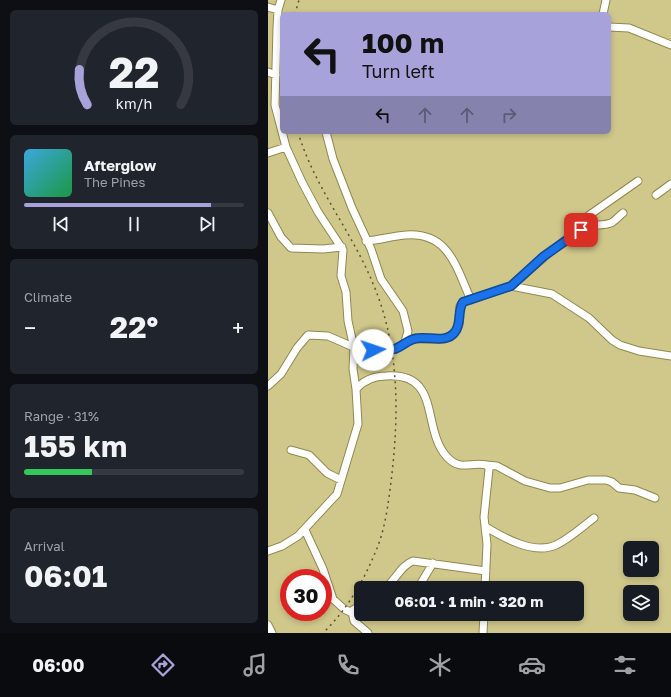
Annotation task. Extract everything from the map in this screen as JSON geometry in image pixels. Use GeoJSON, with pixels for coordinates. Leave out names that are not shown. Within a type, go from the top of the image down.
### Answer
{"type":"FeatureCollection","features":[{"type":"Feature","properties":{"kind":"street"},"geometry":{"type":"LineString","coordinates":[[280,124],[275,105],[278,10],[281,0]]}},
{"type":"Feature","properties":{"kind":"street"},"geometry":{"type":"LineString","coordinates":[[603,12],[606,0]]}},
{"type":"Feature","properties":{"kind":"street"},"geometry":{"type":"LineString","coordinates":[[268,7],[278,10]]}},
{"type":"Feature","properties":{"kind":"street"},"geometry":{"type":"LineString","coordinates":[[611,27],[629,28],[671,45]]}},
{"type":"Feature","properties":{"kind":"street"},"geometry":{"type":"LineString","coordinates":[[268,72],[276,75]]}},
{"type":"Feature","properties":{"kind":"street"},"geometry":{"type":"LineString","coordinates":[[268,551],[291,541],[305,530],[337,494],[358,424],[353,369],[354,348],[348,322],[346,292],[341,276],[344,254],[342,248],[318,212],[286,147],[283,134]]}},
{"type":"Feature","properties":{"kind":"street"},"geometry":{"type":"LineString","coordinates":[[327,134],[333,159],[382,281],[402,311],[408,331],[405,342]]}},
{"type":"Feature","properties":{"kind":"street"},"geometry":{"type":"LineString","coordinates":[[268,153],[286,147]]}},
{"type":"Feature","properties":{"kind":"street"},"geometry":{"type":"LineString","coordinates":[[591,224],[588,216],[638,181]]}},
{"type":"Feature","properties":{"kind":"street"},"geometry":{"type":"LineString","coordinates":[[656,195],[671,184]]}},
{"type":"Feature","properties":{"kind":"street"},"geometry":{"type":"LineString","coordinates":[[268,213],[281,237],[291,248],[342,248]]}},
{"type":"Feature","properties":{"kind":"street"},"geometry":{"type":"LineString","coordinates":[[268,386],[282,374],[297,348],[308,335],[328,336],[342,341],[354,348],[385,350],[395,349],[405,342],[417,338],[444,339],[451,336],[459,324],[460,306],[463,302],[511,286],[550,252],[591,224],[599,225],[611,222],[623,213]]}},
{"type":"Feature","properties":{"kind":"street"},"geometry":{"type":"LineString","coordinates":[[366,241],[391,236],[419,235],[438,241],[449,252],[471,300]]}},
{"type":"Feature","properties":{"kind":"street"},"geometry":{"type":"LineString","coordinates":[[511,286],[556,295],[589,318],[612,340],[620,345],[640,351],[671,356]]}},
{"type":"Feature","properties":{"kind":"street"},"geometry":{"type":"LineString","coordinates":[[356,389],[361,383],[380,376],[396,375],[419,386],[428,400],[435,436],[447,457],[454,463],[463,466],[480,463],[498,466],[525,481],[550,488],[560,488],[588,480],[606,480],[612,482],[619,488],[635,490],[655,498]]}},
{"type":"Feature","properties":{"kind":"street"},"geometry":{"type":"LineString","coordinates":[[291,450],[309,455],[327,473],[341,480]]}},
{"type":"Feature","properties":{"kind":"street"},"geometry":{"type":"LineString","coordinates":[[485,581],[487,544],[484,508],[490,474],[487,465]]}},
{"type":"Feature","properties":{"kind":"street"},"geometry":{"type":"LineString","coordinates":[[486,527],[515,543],[524,546],[548,547],[575,533],[594,518]]}},
{"type":"Feature","properties":{"kind":"street"},"geometry":{"type":"LineString","coordinates":[[305,530],[323,569],[333,599],[344,609],[354,609]]}},
{"type":"Feature","properties":{"kind":"street"},"geometry":{"type":"LineString","coordinates":[[393,581],[407,563],[412,561],[486,571]]}},
{"type":"Feature","properties":{"kind":"street"},"geometry":{"type":"LineString","coordinates":[[422,581],[433,563]]}},
{"type":"Feature","properties":{"kind":"street"},"geometry":{"type":"LineString","coordinates":[[354,621],[368,633]]}},
{"type":"Feature","properties":{"kind":"street"},"geometry":{"type":"LineString","coordinates":[[483,633],[484,621]]}},
{"type":"Feature","properties":{"kind":"street"},"geometry":{"type":"LineString","coordinates":[[268,625],[272,633]]}},
{"type":"Feature","properties":{"kind":"railway"},"geometry":{"type":"LineString","coordinates":[[296,12],[299,0]]}},
{"type":"Feature","properties":{"kind":"railway"},"geometry":{"type":"LineString","coordinates":[[299,134],[314,172],[356,247],[374,286],[383,310],[389,334],[395,383],[396,408],[394,457],[384,527],[370,564],[353,596],[323,633]]}},
{"type":"Feature","properties":{"kind":"route"},"geometry":{"type":"LineString","coordinates":[[373,350],[395,349],[411,339],[422,337],[444,339],[451,336],[459,324],[460,306],[463,302],[511,286],[534,267],[544,256],[581,230]]}}]}
